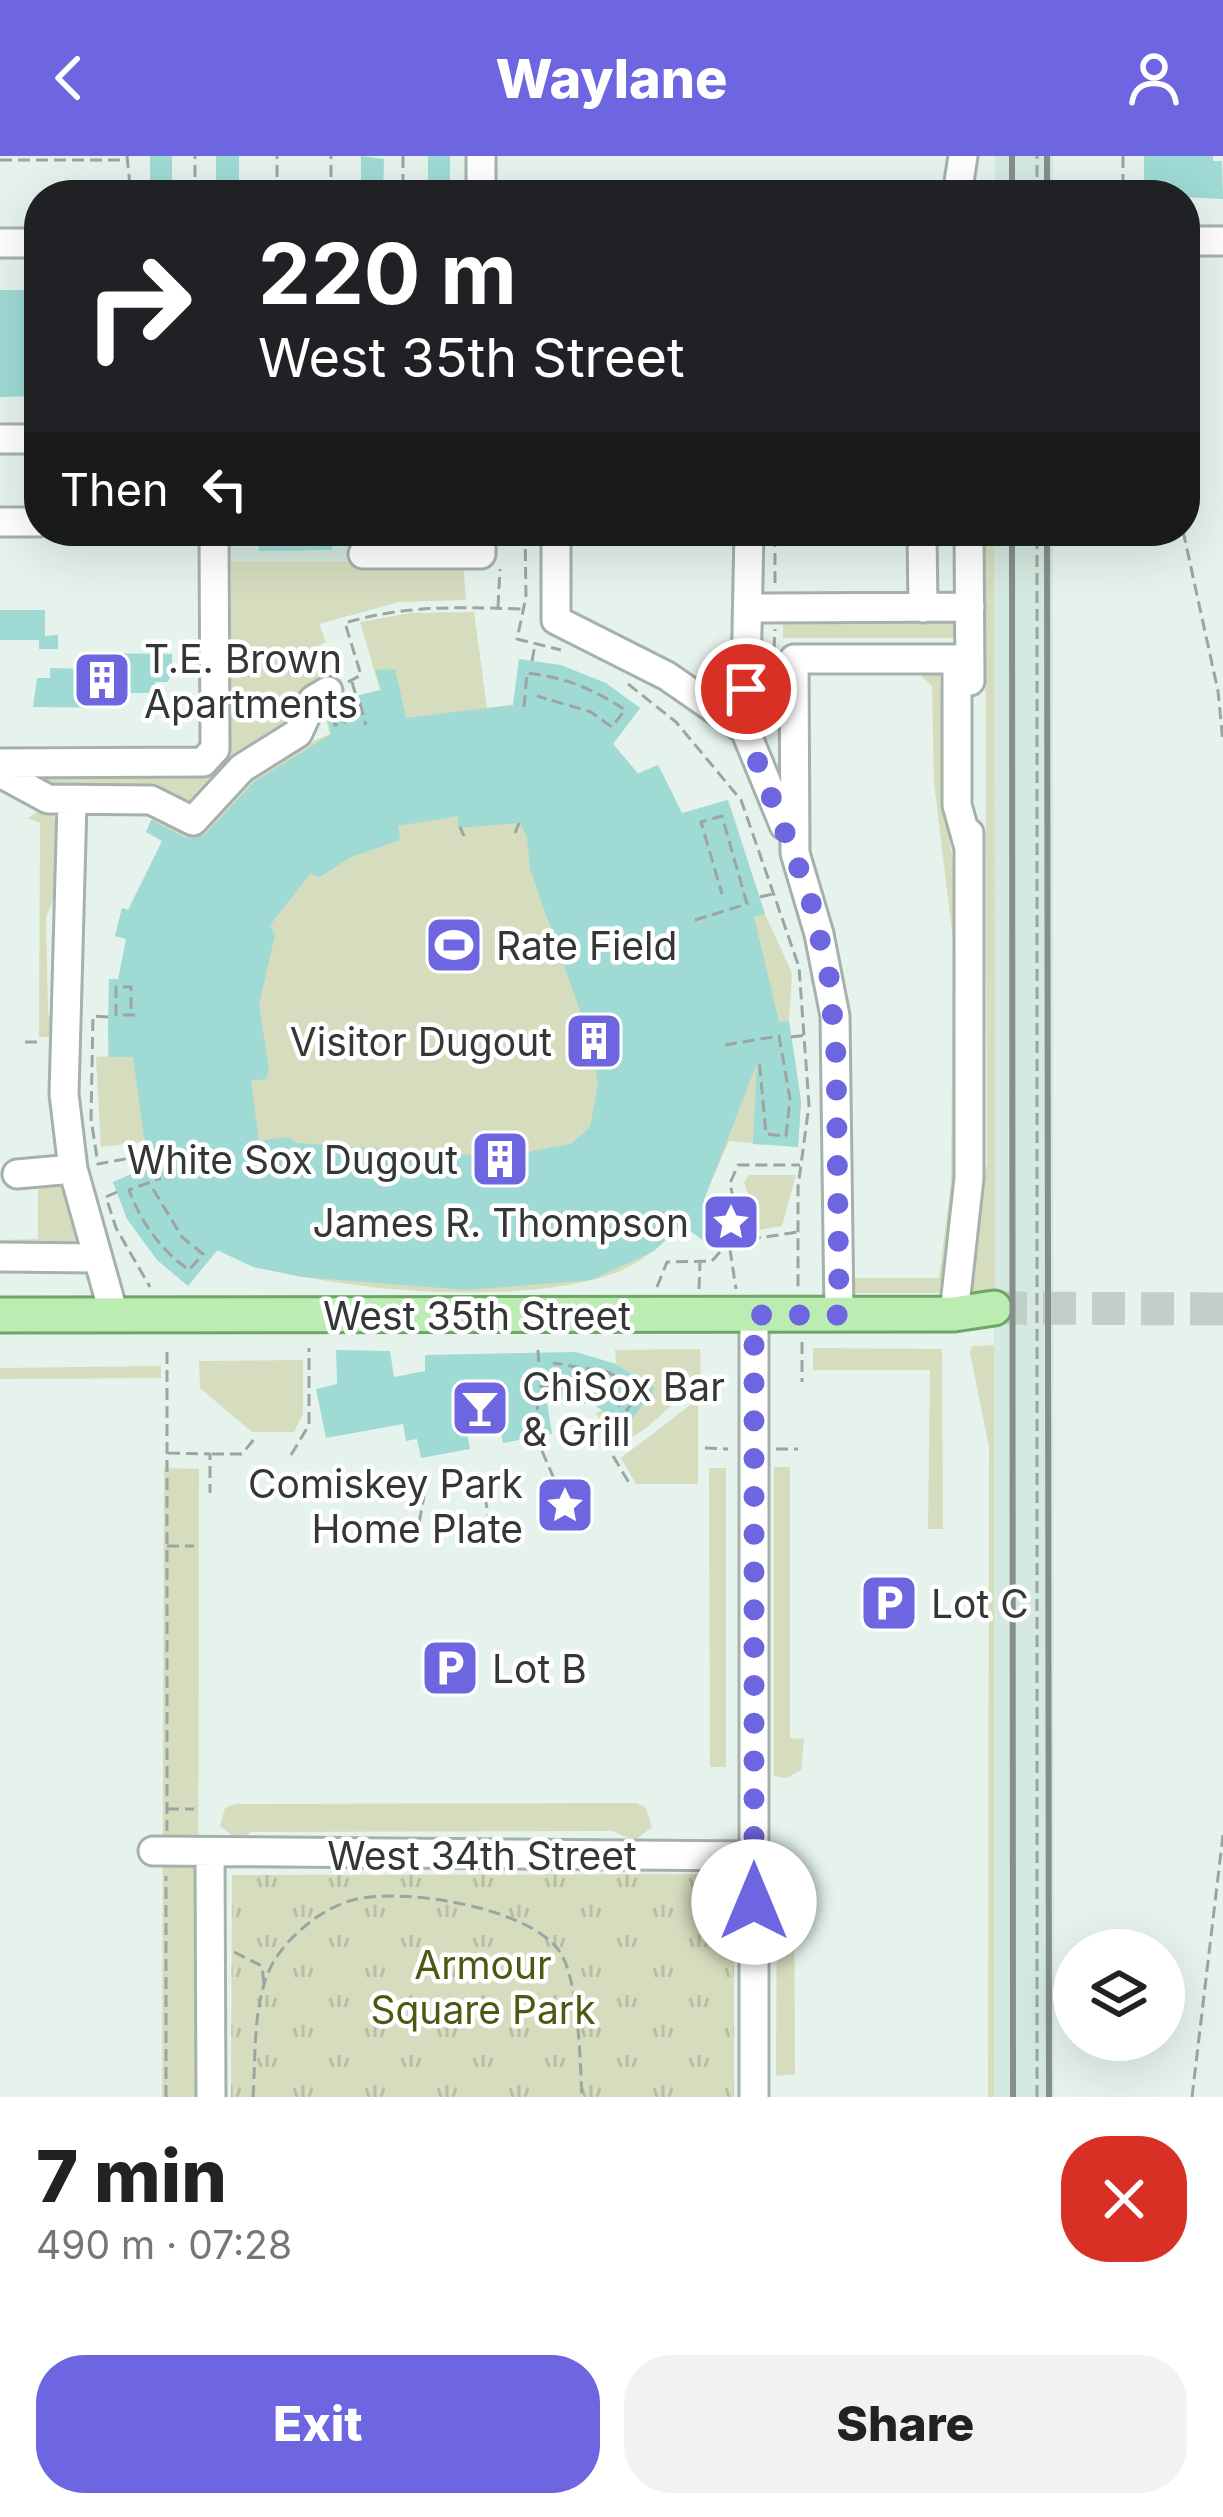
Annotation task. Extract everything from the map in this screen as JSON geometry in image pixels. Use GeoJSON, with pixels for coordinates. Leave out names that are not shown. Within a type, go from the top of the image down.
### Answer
{"type":"FeatureCollection","features":[{"type":"Feature","properties":{"kind":"main road","name":"West 35th Street"},"geometry":{"type":"LineString","coordinates":[[0,1316],[745,1306],[839,1315],[994,1318]]}},
{"type":"Feature","properties":{"kind":"street"},"geometry":{"type":"LineString","coordinates":[[0,763],[203,762],[215,749],[214,546]]}},
{"type":"Feature","properties":{"kind":"street"},"geometry":{"type":"LineString","coordinates":[[556,546],[556,620],[667,676],[745,730]]}},
{"type":"Feature","properties":{"kind":"street"},"geometry":{"type":"LineString","coordinates":[[752,546],[762,604],[745,730],[814,914],[835,1016],[839,1315]]}},
{"type":"Feature","properties":{"kind":"street"},"geometry":{"type":"LineString","coordinates":[[922,546],[922,608]]}},
{"type":"Feature","properties":{"kind":"street"},"geometry":{"type":"LineString","coordinates":[[954,1314],[969,1178],[969,546]]}},
{"type":"Feature","properties":{"kind":"street"},"geometry":{"type":"LineString","coordinates":[[364,554],[487,551]]}},
{"type":"Feature","properties":{"kind":"street"},"geometry":{"type":"LineString","coordinates":[[762,604],[970,607]]}},
{"type":"Feature","properties":{"kind":"street"},"geometry":{"type":"LineString","coordinates":[[795,854],[794,659],[957,659],[957,805],[969,848]]}},
{"type":"Feature","properties":{"kind":"street"},"geometry":{"type":"LineString","coordinates":[[0,773],[26,790],[72,803],[151,800],[193,821],[242,767],[298,733],[313,700],[345,689]]}},
{"type":"Feature","properties":{"kind":"street"},"geometry":{"type":"LineString","coordinates":[[72,803],[64,1094],[73,1169],[114,1316]]}},
{"type":"Feature","properties":{"kind":"street"},"geometry":{"type":"LineString","coordinates":[[17,1174],[73,1169]]}},
{"type":"Feature","properties":{"kind":"street"},"geometry":{"type":"LineString","coordinates":[[0,1257],[95,1258]]}},
{"type":"Feature","properties":{"kind":"street"},"geometry":{"type":"LineString","coordinates":[[745,1306],[754,2097]]}},
{"type":"Feature","properties":{"kind":"street","name":"West 34th Street"},"geometry":{"type":"LineString","coordinates":[[160,1851],[754,1856]]}},
{"type":"Feature","properties":{"kind":"street"},"geometry":{"type":"LineString","coordinates":[[210,1854],[211,2097]]}},
{"type":"Feature","properties":{"kind":"path"},"geometry":{"type":"LineString","coordinates":[[0,160],[127,158]]}},
{"type":"Feature","properties":{"kind":"path"},"geometry":{"type":"LineString","coordinates":[[525,546],[517,639],[573,654]]}},
{"type":"Feature","properties":{"kind":"path"},"geometry":{"type":"LineString","coordinates":[[762,604],[772,546]]}},
{"type":"Feature","properties":{"kind":"path"},"geometry":{"type":"LineString","coordinates":[[1036,2097],[1037,546]]}},
{"type":"Feature","properties":{"kind":"path"},"geometry":{"type":"LineString","coordinates":[[1186,546],[1218,691],[1223,743]]}},
{"type":"Feature","properties":{"kind":"path"},"geometry":{"type":"LineString","coordinates":[[487,551],[499,608]]}},
{"type":"Feature","properties":{"kind":"path"},"geometry":{"type":"LineString","coordinates":[[345,689],[362,675],[345,623],[387,610],[523,609]]}},
{"type":"Feature","properties":{"kind":"path"},"geometry":{"type":"LineString","coordinates":[[532,661],[536,643]]}},
{"type":"Feature","properties":{"kind":"path"},"geometry":{"type":"LineString","coordinates":[[524,706],[527,673],[579,685],[625,710],[612,727],[591,712],[537,696]]}},
{"type":"Feature","properties":{"kind":"path"},"geometry":{"type":"LineString","coordinates":[[620,678],[676,722],[741,800],[799,967],[809,1105],[798,1232],[798,1297]]}},
{"type":"Feature","properties":{"kind":"path"},"geometry":{"type":"LineString","coordinates":[[358,718],[335,724],[332,711],[360,704],[366,725]]}},
{"type":"Feature","properties":{"kind":"path"},"geometry":{"type":"LineString","coordinates":[[695,920],[747,904],[722,816],[701,822],[722,894]]}},
{"type":"Feature","properties":{"kind":"path"},"geometry":{"type":"LineString","coordinates":[[515,833],[519,824]]}},
{"type":"Feature","properties":{"kind":"path"},"geometry":{"type":"LineString","coordinates":[[460,827],[464,836]]}},
{"type":"Feature","properties":{"kind":"path"},"geometry":{"type":"LineString","coordinates":[[760,897],[775,893]]}},
{"type":"Feature","properties":{"kind":"path"},"geometry":{"type":"LineString","coordinates":[[130,1009],[131,987],[116,987],[116,1015],[137,1016]]}},
{"type":"Feature","properties":{"kind":"path"},"geometry":{"type":"LineString","coordinates":[[108,1017],[93,1016],[92,1119],[98,1164],[136,1156]]}},
{"type":"Feature","properties":{"kind":"path"},"geometry":{"type":"LineString","coordinates":[[791,1037],[806,1035]]}},
{"type":"Feature","properties":{"kind":"path"},"geometry":{"type":"LineString","coordinates":[[725,1046],[779,1036],[790,1099],[786,1136],[766,1134],[759,1058]]}},
{"type":"Feature","properties":{"kind":"path"},"geometry":{"type":"LineString","coordinates":[[656,1288],[668,1262],[717,1258],[729,1243],[740,1224],[730,1183],[738,1165],[802,1165]]}},
{"type":"Feature","properties":{"kind":"path"},"geometry":{"type":"LineString","coordinates":[[153,1189],[182,1237],[203,1253],[189,1270],[165,1252],[139,1215],[129,1190],[161,1178]]}},
{"type":"Feature","properties":{"kind":"path"},"geometry":{"type":"LineString","coordinates":[[117,1192],[106,1197],[116,1228],[156,1296]]}},
{"type":"Feature","properties":{"kind":"path"},"geometry":{"type":"LineString","coordinates":[[729,1243],[798,1232]]}},
{"type":"Feature","properties":{"kind":"path"},"geometry":{"type":"LineString","coordinates":[[720,1235],[729,1243],[745,1306]]}},
{"type":"Feature","properties":{"kind":"path"},"geometry":{"type":"LineString","coordinates":[[699,1297],[700,1262]]}},
{"type":"Feature","properties":{"kind":"path"},"geometry":{"type":"LineString","coordinates":[[802,1342],[802,1382]]}},
{"type":"Feature","properties":{"kind":"path"},"geometry":{"type":"LineString","coordinates":[[291,1455],[309,1425],[309,1348]]}},
{"type":"Feature","properties":{"kind":"path"},"geometry":{"type":"LineString","coordinates":[[538,1350],[540,1386],[599,1394],[627,1410],[640,1392],[608,1372],[553,1363]]}},
{"type":"Feature","properties":{"kind":"path"},"geometry":{"type":"LineString","coordinates":[[166,2097],[160,1851],[167,1809],[167,1352]]}},
{"type":"Feature","properties":{"kind":"path"},"geometry":{"type":"LineString","coordinates":[[538,1398],[536,1437],[555,1481]]}},
{"type":"Feature","properties":{"kind":"path"},"geometry":{"type":"LineString","coordinates":[[166,1453],[242,1454],[255,1438]]}},
{"type":"Feature","properties":{"kind":"path"},"geometry":{"type":"LineString","coordinates":[[705,1448],[730,1449]]}},
{"type":"Feature","properties":{"kind":"path"},"geometry":{"type":"LineString","coordinates":[[774,1449],[798,1449]]}},
{"type":"Feature","properties":{"kind":"path"},"geometry":{"type":"LineString","coordinates":[[210,1454],[210,1493]]}},
{"type":"Feature","properties":{"kind":"path"},"geometry":{"type":"LineString","coordinates":[[613,1456],[631,1486]]}},
{"type":"Feature","properties":{"kind":"path"},"geometry":{"type":"LineString","coordinates":[[416,1540],[424,1496]]}},
{"type":"Feature","properties":{"kind":"path"},"geometry":{"type":"LineString","coordinates":[[485,1496],[492,1541]]}},
{"type":"Feature","properties":{"kind":"path"},"geometry":{"type":"LineString","coordinates":[[167,1546],[194,1546]]}},
{"type":"Feature","properties":{"kind":"path"},"geometry":{"type":"LineString","coordinates":[[167,1809],[194,1809]]}},
{"type":"Feature","properties":{"kind":"path"},"geometry":{"type":"LineString","coordinates":[[1192,2097],[1223,1835]]}},
{"type":"Feature","properties":{"kind":"path"},"geometry":{"type":"LineString","coordinates":[[265,1986],[297,1933],[353,1900],[389,1896],[495,1912],[529,1926],[560,1952],[572,1988],[582,2097]]}},
{"type":"Feature","properties":{"kind":"path"},"geometry":{"type":"LineString","coordinates":[[232,1952],[262,1966],[265,1986],[253,2097]]}},
{"type":"Feature","properties":{"kind":"shaded area"},"geometry":{"type":"Polygon","coordinates":[[[995,156],[1053,156],[1053,180],[995,180],[995,156]]]}},
{"type":"Feature","properties":{"kind":"shaded area"},"geometry":{"type":"Polygon","coordinates":[[[230,546],[463,546],[463,562],[231,562],[230,546]]]}},
{"type":"Feature","properties":{"kind":"shaded area"},"geometry":{"type":"Polygon","coordinates":[[[994,546],[1053,546],[1054,2097],[994,2097],[994,546]]]}},
{"type":"Feature","properties":{"kind":"green space"},"geometry":{"type":"Polygon","coordinates":[[[985,546],[994,546],[995,1294],[969,1292],[967,1284],[987,1162],[985,546]]]}},
{"type":"Feature","properties":{"kind":"green space"},"geometry":{"type":"Polygon","coordinates":[[[231,562],[463,562],[466,600],[399,602],[319,624],[326,642],[306,652],[325,686],[189,815],[55,792],[28,773],[207,771],[226,758],[231,562]]]}},
{"type":"Feature","properties":{"kind":"green space","name":"Rate Field"},"geometry":{"type":"Polygon","coordinates":[[[474,612],[487,708],[513,705],[519,659],[583,675],[640,708],[613,744],[638,773],[658,765],[674,796],[654,806],[660,820],[728,800],[765,914],[792,973],[789,1021],[801,1101],[798,1147],[729,1141],[700,1207],[709,1215],[715,1209],[728,1220],[712,1247],[687,1221],[629,1266],[580,1283],[475,1292],[360,1286],[257,1265],[218,1250],[188,1286],[143,1239],[113,1182],[148,1167],[145,1142],[101,1147],[96,1057],[108,1056],[109,979],[137,979],[126,939],[115,936],[122,908],[147,915],[162,841],[146,832],[154,815],[195,834],[257,776],[330,734],[322,705],[380,690],[360,622],[410,613],[474,612]]]}},
{"type":"Feature","properties":{"kind":"green space"},"geometry":{"type":"Polygon","coordinates":[[[783,619],[950,619],[957,621],[961,638],[783,638],[783,619]]]}},
{"type":"Feature","properties":{"kind":"green space"},"geometry":{"type":"Polygon","coordinates":[[[915,670],[940,670],[943,796],[960,909],[962,1178],[943,1293],[853,1293],[853,1278],[939,1278],[951,1184],[953,939],[934,783],[932,686],[915,670]]]}},
{"type":"Feature","properties":{"kind":"green space"},"geometry":{"type":"Polygon","coordinates":[[[43,808],[56,818],[57,891],[46,917],[48,1012],[56,1037],[39,1037],[40,823],[28,818],[43,808]]]}},
{"type":"Feature","properties":{"kind":"green space"},"geometry":{"type":"Polygon","coordinates":[[[749,1175],[796,1175],[782,1226],[752,1231],[753,1209],[744,1182],[749,1175]]]}},
{"type":"Feature","properties":{"kind":"green space"},"geometry":{"type":"Polygon","coordinates":[[[58,1179],[68,1187],[80,1245],[0,1251],[0,1240],[38,1239],[38,1188],[27,1185],[58,1179]]]}},
{"type":"Feature","properties":{"kind":"green space"},"geometry":{"type":"Polygon","coordinates":[[[994,1345],[994,2097],[988,2097],[989,1447],[970,1353],[972,1346],[994,1345]]]}},
{"type":"Feature","properties":{"kind":"green space"},"geometry":{"type":"Polygon","coordinates":[[[813,1348],[942,1349],[943,1529],[928,1529],[930,1370],[813,1370],[813,1348]]]}},
{"type":"Feature","properties":{"kind":"green space"},"geometry":{"type":"Polygon","coordinates":[[[700,1349],[701,1380],[645,1429],[615,1447],[596,1413],[654,1387],[616,1364],[615,1350],[700,1349]]]}},
{"type":"Feature","properties":{"kind":"green space"},"geometry":{"type":"Polygon","coordinates":[[[303,1360],[303,1414],[294,1432],[252,1432],[200,1388],[199,1361],[303,1360]]]}},
{"type":"Feature","properties":{"kind":"green space"},"geometry":{"type":"Polygon","coordinates":[[[161,1366],[161,1378],[0,1379],[0,1368],[161,1366]]]}},
{"type":"Feature","properties":{"kind":"green space"},"geometry":{"type":"Polygon","coordinates":[[[698,1399],[698,1484],[636,1484],[621,1458],[698,1399]]]}},
{"type":"Feature","properties":{"kind":"green space"},"geometry":{"type":"Polygon","coordinates":[[[774,1467],[790,1467],[790,1738],[804,1739],[801,1770],[787,1778],[774,1776],[774,1467]]]}},
{"type":"Feature","properties":{"kind":"green space"},"geometry":{"type":"Polygon","coordinates":[[[164,1468],[199,1469],[198,2097],[162,2097],[164,1468]]]}},
{"type":"Feature","properties":{"kind":"green space"},"geometry":{"type":"Polygon","coordinates":[[[709,1468],[726,1468],[726,1767],[710,1767],[709,1468]]]}},
{"type":"Feature","properties":{"kind":"green space"},"geometry":{"type":"Polygon","coordinates":[[[564,1480],[581,1488],[589,1505],[581,1522],[564,1530],[547,1522],[539,1505],[547,1488],[564,1480]]]}},
{"type":"Feature","properties":{"kind":"green space"},"geometry":{"type":"Polygon","coordinates":[[[637,1803],[646,1808],[652,1827],[634,1841],[613,1831],[251,1832],[238,1840],[220,1826],[225,1808],[235,1804],[637,1803]]]}},
{"type":"Feature","properties":{"kind":"green space"},"geometry":{"type":"Polygon","coordinates":[[[777,1868],[794,1869],[795,2074],[776,2076],[777,1868]]]}},
{"type":"Feature","properties":{"kind":"green space","name":"Armour Square Park"},"geometry":{"type":"Polygon","coordinates":[[[734,1874],[734,2097],[231,2097],[232,1875],[734,1874]]]}},
{"type":"Feature","properties":{"kind":"building"},"geometry":{"type":"Polygon","coordinates":[[[150,156],[172,156],[172,180],[150,180],[150,156]]]}},
{"type":"Feature","properties":{"kind":"building"},"geometry":{"type":"Polygon","coordinates":[[[216,156],[239,156],[239,180],[216,180],[216,156]]]}},
{"type":"Feature","properties":{"kind":"building"},"geometry":{"type":"Polygon","coordinates":[[[361,156],[384,159],[383,180],[361,180],[361,156]]]}},
{"type":"Feature","properties":{"kind":"building"},"geometry":{"type":"Polygon","coordinates":[[[428,156],[450,156],[450,180],[428,180],[428,156]]]}},
{"type":"Feature","properties":{"kind":"building"},"geometry":{"type":"Polygon","coordinates":[[[1144,156],[1213,156],[1213,161],[1222,161],[1223,199],[1200,198],[1200,180],[1144,180],[1144,156]]]}},
{"type":"Feature","properties":{"kind":"building"},"geometry":{"type":"Polygon","coordinates":[[[0,290],[24,290],[24,396],[0,397],[0,290]]]}},
{"type":"Feature","properties":{"kind":"building"},"geometry":{"type":"Polygon","coordinates":[[[259,546],[332,546],[332,550],[259,551],[259,546]]]}},
{"type":"Feature","properties":{"kind":"building"},"geometry":{"type":"Polygon","coordinates":[[[0,610],[45,610],[45,636],[58,635],[58,649],[39,649],[39,640],[0,640],[0,610]]]}},
{"type":"Feature","properties":{"kind":"building","name":"T.E. Brown Apartments"},"geometry":{"type":"Polygon","coordinates":[[[88,653],[172,654],[172,671],[168,682],[155,682],[156,693],[117,693],[117,708],[33,707],[37,678],[50,678],[50,668],[88,669],[88,653]]]}},
{"type":"Feature","properties":{"kind":"building","name":"Rate Field"},"geometry":{"type":"Polygon","coordinates":[[[519,659],[561,665],[606,683],[640,708],[613,744],[638,774],[658,765],[682,813],[728,800],[765,914],[754,917],[779,1022],[789,1021],[801,1101],[798,1147],[753,1144],[757,1063],[704,1200],[728,1220],[712,1247],[682,1225],[654,1251],[591,1280],[467,1290],[302,1277],[253,1267],[217,1250],[188,1286],[157,1260],[127,1219],[113,1182],[148,1167],[133,1057],[109,1057],[108,1032],[109,979],[118,979],[126,939],[115,936],[122,908],[128,910],[162,841],[146,832],[151,820],[186,838],[205,834],[254,782],[331,734],[327,713],[344,699],[381,690],[375,670],[395,669],[406,718],[513,705],[519,659]],[[458,816],[398,826],[400,840],[351,857],[320,877],[310,874],[270,925],[275,935],[259,1005],[269,1070],[266,1079],[251,1081],[259,1141],[288,1137],[297,1143],[501,1157],[571,1144],[590,1127],[598,1084],[591,1042],[530,869],[527,837],[520,823],[458,828],[458,816]]]}},
{"type":"Feature","properties":{"kind":"building"},"geometry":{"type":"Polygon","coordinates":[[[336,1350],[390,1351],[394,1377],[425,1371],[425,1355],[576,1352],[616,1364],[655,1388],[627,1426],[594,1405],[546,1396],[552,1434],[503,1443],[497,1410],[464,1417],[470,1449],[421,1458],[417,1439],[406,1441],[403,1424],[326,1438],[316,1389],[337,1384],[336,1350]]]}},
{"type":"Feature","properties":{"kind":"tunnel"},"geometry":{"type":"LineString","coordinates":[[994,1308],[1223,1309]]}},
{"type":"Feature","properties":{"kind":"railway"},"geometry":{"type":"LineString","coordinates":[[1012,156],[1012,180]]}},
{"type":"Feature","properties":{"kind":"railway"},"geometry":{"type":"LineString","coordinates":[[1047,156],[1047,180]]}},
{"type":"Feature","properties":{"kind":"railway"},"geometry":{"type":"LineString","coordinates":[[1012,546],[1013,2097]]}},
{"type":"Feature","properties":{"kind":"railway"},"geometry":{"type":"LineString","coordinates":[[1047,546],[1049,2097]]}},
{"type":"Feature","properties":{"kind":"place","name":"T.E. Brown Apartments"},"geometry":{"type":"Point","coordinates":[102,680]}},
{"type":"Feature","properties":{"kind":"place","name":"Rate Field"},"geometry":{"type":"Point","coordinates":[454,945]}},
{"type":"Feature","properties":{"kind":"place","name":"Visitor Dugout"},"geometry":{"type":"Point","coordinates":[594,1041]}},
{"type":"Feature","properties":{"kind":"place","name":"White Sox Dugout"},"geometry":{"type":"Point","coordinates":[500,1159]}},
{"type":"Feature","properties":{"kind":"place","name":"James R. Thompson"},"geometry":{"type":"Point","coordinates":[731,1222]}},
{"type":"Feature","properties":{"kind":"place","name":"ChiSox Bar & Grill"},"geometry":{"type":"Point","coordinates":[480,1408]}},
{"type":"Feature","properties":{"kind":"place","name":"Comiskey Park Home Plate"},"geometry":{"type":"Point","coordinates":[565,1505]}},
{"type":"Feature","properties":{"kind":"place","name":"Lot C"},"geometry":{"type":"Point","coordinates":[889,1603]}},
{"type":"Feature","properties":{"kind":"place","name":"Lot B"},"geometry":{"type":"Point","coordinates":[450,1668]}},
{"type":"Feature","properties":{"kind":"route"},"geometry":{"type":"LineString","coordinates":[[746,689],[745,730],[809,894],[829,976],[835,1016],[833,1147],[839,1297],[839,1315],[754,1315],[754,1902]]}}]}
